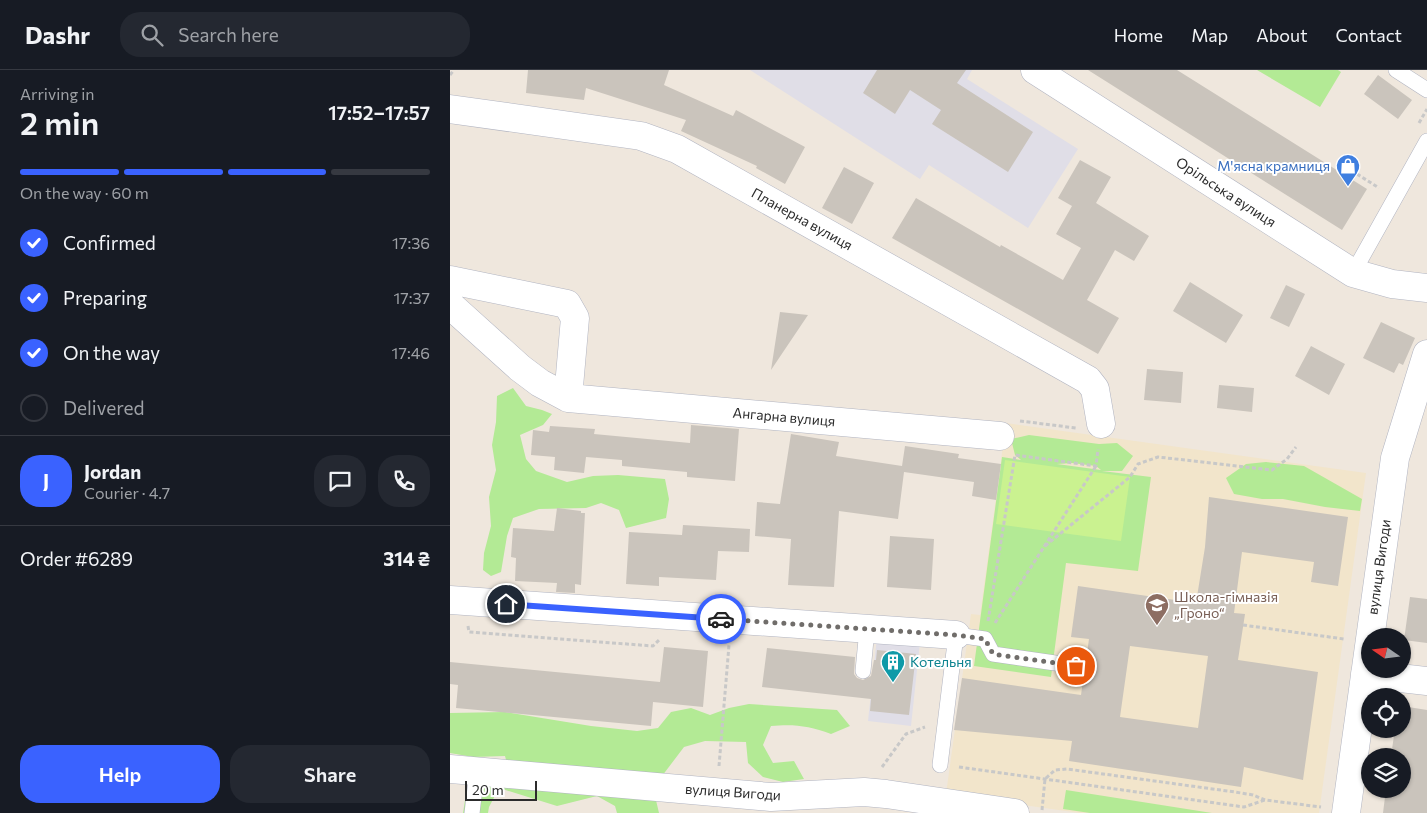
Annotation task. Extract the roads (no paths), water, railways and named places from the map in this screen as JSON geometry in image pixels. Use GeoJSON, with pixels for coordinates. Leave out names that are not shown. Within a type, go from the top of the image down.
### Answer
{"type":"FeatureCollection","features":[{"type":"Feature","properties":{"kind":"street","name":"Орільська вулиця"},"geometry":{"type":"LineString","coordinates":[[1035,70],[1352,273],[1392,284],[1427,288]]}},
{"type":"Feature","properties":{"kind":"street","name":"Планерна вулиця"},"geometry":{"type":"LineString","coordinates":[[450,109],[641,136],[676,149],[1088,380],[1094,390],[1100,434]]}},
{"type":"Feature","properties":{"kind":"street"},"geometry":{"type":"LineString","coordinates":[[450,280],[567,304],[575,318],[568,398]]}},
{"type":"Feature","properties":{"kind":"street","name":"Ангарна вулиця"},"geometry":{"type":"LineString","coordinates":[[450,305],[520,368],[540,383],[568,398],[1000,436]]}},
{"type":"Feature","properties":{"kind":"street","name":"вулиця Вигоди"},"geometry":{"type":"LineString","coordinates":[[1370,628],[1395,458],[1427,354]]}},
{"type":"Feature","properties":{"kind":"street"},"geometry":{"type":"LineString","coordinates":[[450,600],[956,635]]}},
{"type":"Feature","properties":{"kind":"street","name":"вулиця Вигоди"},"geometry":{"type":"LineString","coordinates":[[1346,812],[1364,678]]}},
{"type":"Feature","properties":{"kind":"street"},"geometry":{"type":"LineString","coordinates":[[1400,678],[1427,681]]}},
{"type":"Feature","properties":{"kind":"street","name":"вулиця Вигоди"},"geometry":{"type":"LineString","coordinates":[[450,769],[770,805],[864,792],[915,797],[982,811],[1015,813]]}},
{"type":"Feature","properties":{"kind":"lane"},"geometry":{"type":"LineString","coordinates":[[1396,70],[1427,90]]}},
{"type":"Feature","properties":{"kind":"lane"},"geometry":{"type":"LineString","coordinates":[[1352,273],[1427,141]]}},
{"type":"Feature","properties":{"kind":"lane"},"geometry":{"type":"LineString","coordinates":[[862,672],[867,629]]}},
{"type":"Feature","properties":{"kind":"lane"},"geometry":{"type":"LineString","coordinates":[[940,764],[956,635],[985,639],[993,654],[1076,666]]}},
{"type":"Feature","properties":{"kind":"lane"},"geometry":{"type":"LineString","coordinates":[[472,813],[477,772]]}},
{"type":"Feature","properties":{"kind":"place","name":"М'ясна крамниця"},"geometry":{"type":"Point","coordinates":[1348,187]}},
{"type":"Feature","properties":{"kind":"place","name":"Школа-гімназія „Гроно“"},"geometry":{"type":"Point","coordinates":[1157,626]}},
{"type":"Feature","properties":{"kind":"place","name":"Котельня"},"geometry":{"type":"Point","coordinates":[893,683]}}]}
